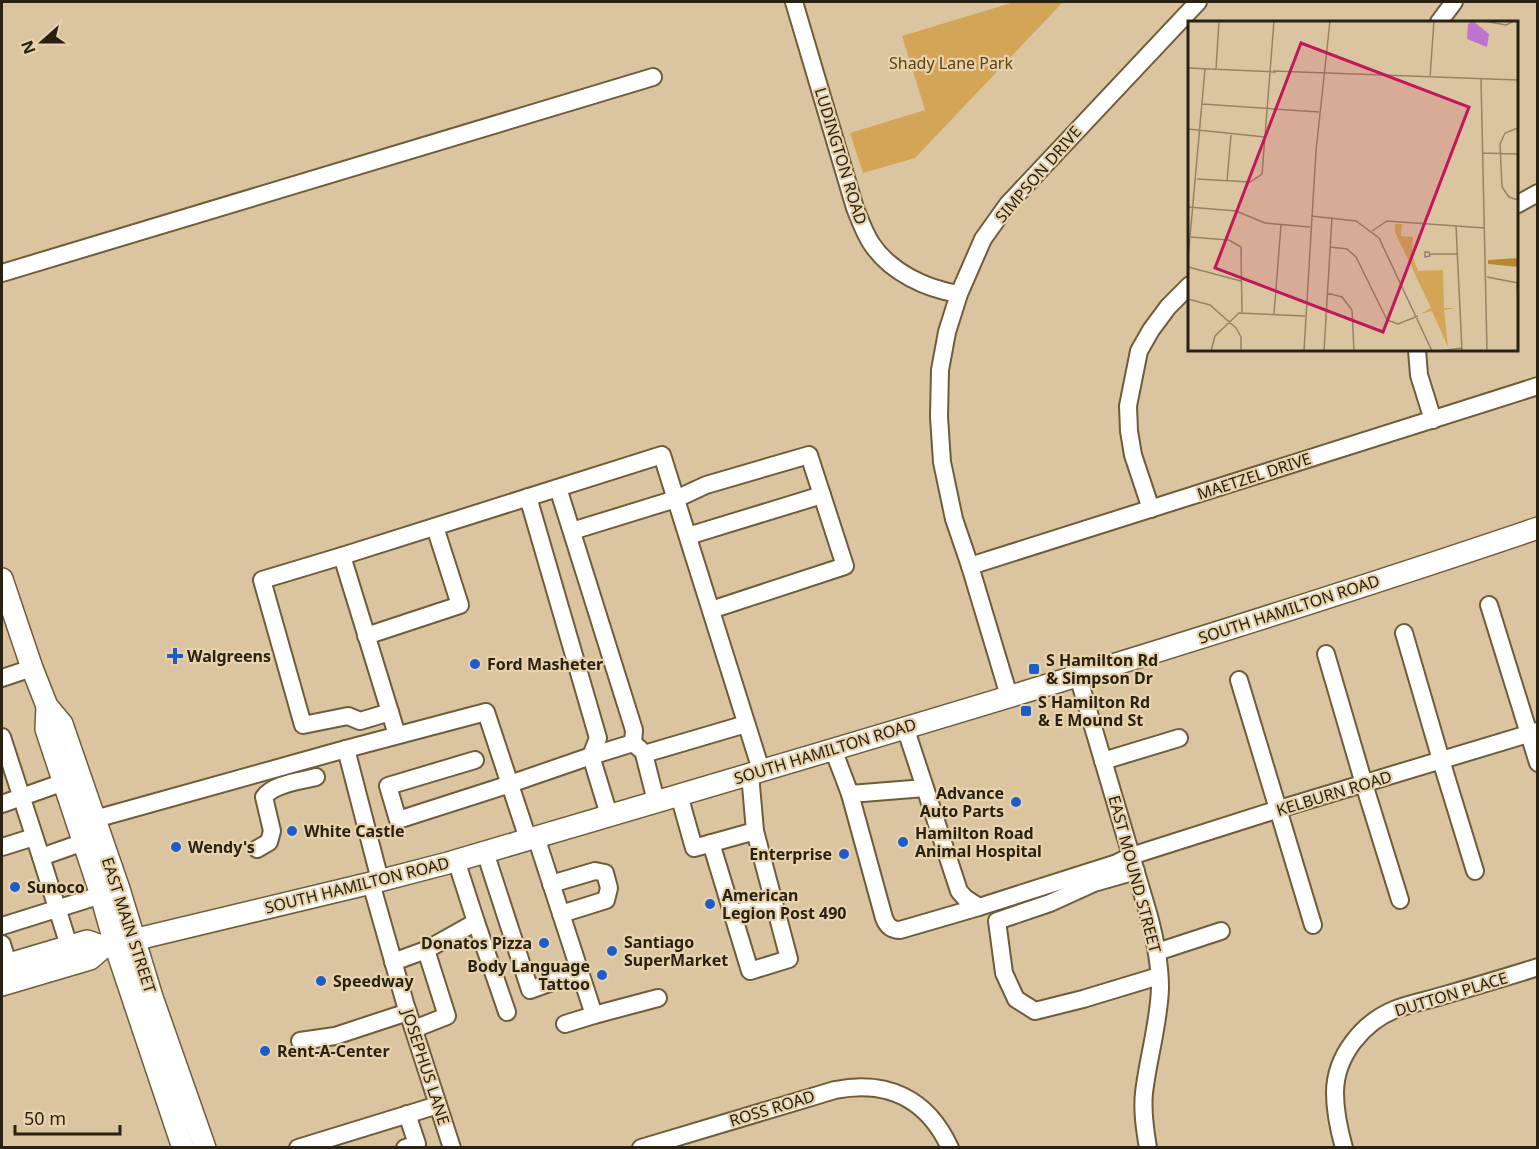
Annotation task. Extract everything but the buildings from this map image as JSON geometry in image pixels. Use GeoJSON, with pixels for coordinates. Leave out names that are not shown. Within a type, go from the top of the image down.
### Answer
{"type":"FeatureCollection","features":[{"type":"Feature","properties":{"kind":"main road","name":"SOUTH HAMILTON ROAD"},"geometry":{"type":"LineString","coordinates":[[2,985],[90,959],[117,944],[456,860],[679,795],[1078,676],[1538,528]]}},
{"type":"Feature","properties":{"kind":"main road","name":"EAST MAIN STREET"},"geometry":{"type":"LineString","coordinates":[[2,579],[7,613],[47,706],[62,724],[95,819],[117,944],[152,997],[205,1148]]}},
{"type":"Feature","properties":{"kind":"main road","name":"EAST MAIN STREET"},"geometry":{"type":"LineString","coordinates":[[47,706],[46,729],[183,1148]]}},
{"type":"Feature","properties":{"kind":"main road","name":"SOUTH HAMILTON ROAD"},"geometry":{"type":"LineString","coordinates":[[5,965],[87,941],[117,944]]}},
{"type":"Feature","properties":{"kind":"street","name":"LUDINGTON ROAD"},"geometry":{"type":"LineString","coordinates":[[794,2],[855,208],[867,236],[880,255],[917,282],[940,291],[959,294]]}},
{"type":"Feature","properties":{"kind":"street","name":"SIMPSON DRIVE"},"geometry":{"type":"LineString","coordinates":[[1010,696],[954,519],[942,462],[939,417],[940,370],[947,332],[959,294],[983,239],[1008,204],[1198,2]]}},
{"type":"Feature","properties":{"kind":"street"},"geometry":{"type":"LineString","coordinates":[[1440,21],[1454,2]]}},
{"type":"Feature","properties":{"kind":"street"},"geometry":{"type":"LineString","coordinates":[[2,273],[652,77]]}},
{"type":"Feature","properties":{"kind":"street"},"geometry":{"type":"LineString","coordinates":[[1518,204],[1538,193]]}},
{"type":"Feature","properties":{"kind":"street"},"geometry":{"type":"LineString","coordinates":[[1151,509],[1133,455],[1128,406],[1139,351],[1168,307],[1188,287]]}},
{"type":"Feature","properties":{"kind":"street"},"geometry":{"type":"LineString","coordinates":[[1417,351],[1419,375],[1433,420]]}},
{"type":"Feature","properties":{"kind":"street","name":"MAETZEL DRIVE"},"geometry":{"type":"LineString","coordinates":[[970,566],[1538,386]]}},
{"type":"Feature","properties":{"kind":"street"},"geometry":{"type":"LineString","coordinates":[[390,712],[360,721],[348,716],[303,725],[262,580],[662,455],[746,724],[755,772],[755,831],[789,959],[750,971],[711,843]]}},
{"type":"Feature","properties":{"kind":"street"},"geometry":{"type":"LineString","coordinates":[[572,531],[676,499],[706,485],[809,455],[845,567],[711,610]]}},
{"type":"Feature","properties":{"kind":"street"},"geometry":{"type":"LineString","coordinates":[[558,488],[656,801]]}},
{"type":"Feature","properties":{"kind":"street"},"geometry":{"type":"LineString","coordinates":[[688,536],[822,495]]}},
{"type":"Feature","properties":{"kind":"street"},"geometry":{"type":"LineString","coordinates":[[528,497],[598,738],[591,756],[609,815]]}},
{"type":"Feature","properties":{"kind":"street"},"geometry":{"type":"LineString","coordinates":[[366,636],[460,605],[435,527]]}},
{"type":"Feature","properties":{"kind":"street"},"geometry":{"type":"LineString","coordinates":[[342,556],[397,735]]}},
{"type":"Feature","properties":{"kind":"street"},"geometry":{"type":"LineString","coordinates":[[1489,605],[1533,732],[1538,763]]}},
{"type":"Feature","properties":{"kind":"street"},"geometry":{"type":"LineString","coordinates":[[1404,633],[1475,871]]}},
{"type":"Feature","properties":{"kind":"street"},"geometry":{"type":"LineString","coordinates":[[1326,654],[1400,900]]}},
{"type":"Feature","properties":{"kind":"street"},"geometry":{"type":"LineString","coordinates":[[2,678],[32,668]]}},
{"type":"Feature","properties":{"kind":"street","name":"EAST MOUND STREET"},"geometry":{"type":"LineString","coordinates":[[1078,676],[1149,916],[1157,952],[1160,990],[1143,1095],[1148,1148]]}},
{"type":"Feature","properties":{"kind":"street"},"geometry":{"type":"LineString","coordinates":[[1239,680],[1313,925]]}},
{"type":"Feature","properties":{"kind":"street"},"geometry":{"type":"LineString","coordinates":[[95,819],[486,712],[510,784],[551,884],[594,1015]]}},
{"type":"Feature","properties":{"kind":"street"},"geometry":{"type":"LineString","coordinates":[[475,760],[388,786],[398,820],[591,756],[639,748],[746,724]]}},
{"type":"Feature","properties":{"kind":"street"},"geometry":{"type":"LineString","coordinates":[[905,727],[959,891],[979,907]]}},
{"type":"Feature","properties":{"kind":"street","name":"KELBURN ROAD"},"geometry":{"type":"LineString","coordinates":[[1133,864],[1279,809],[1533,732]]}},
{"type":"Feature","properties":{"kind":"street"},"geometry":{"type":"LineString","coordinates":[[2,737],[69,946]]}},
{"type":"Feature","properties":{"kind":"street"},"geometry":{"type":"LineString","coordinates":[[1103,761],[1179,738]]}},
{"type":"Feature","properties":{"kind":"street","name":"JOSEPHUS LANE"},"geometry":{"type":"LineString","coordinates":[[346,749],[393,962],[452,1148]]}},
{"type":"Feature","properties":{"kind":"street"},"geometry":{"type":"LineString","coordinates":[[833,749],[850,794],[886,924],[894,930],[979,907],[1117,862],[1133,864]]}},
{"type":"Feature","properties":{"kind":"street"},"geometry":{"type":"LineString","coordinates":[[257,849],[269,842],[272,831],[264,797],[267,793],[274,788],[316,777]]}},
{"type":"Feature","properties":{"kind":"street"},"geometry":{"type":"LineString","coordinates":[[2,804],[64,782]]}},
{"type":"Feature","properties":{"kind":"street"},"geometry":{"type":"LineString","coordinates":[[850,794],[925,788]]}},
{"type":"Feature","properties":{"kind":"street"},"geometry":{"type":"LineString","coordinates":[[679,795],[694,848],[755,831]]}},
{"type":"Feature","properties":{"kind":"street"},"geometry":{"type":"LineString","coordinates":[[2,847],[34,837]]}},
{"type":"Feature","properties":{"kind":"street"},"geometry":{"type":"LineString","coordinates":[[41,857],[84,842]]}},
{"type":"Feature","properties":{"kind":"street"},"geometry":{"type":"LineString","coordinates":[[485,852],[530,990],[579,972]]}},
{"type":"Feature","properties":{"kind":"street"},"geometry":{"type":"LineString","coordinates":[[456,860],[507,1012]]}},
{"type":"Feature","properties":{"kind":"street"},"geometry":{"type":"LineString","coordinates":[[1133,864],[1050,903],[997,921],[1004,973],[1016,999],[1035,1011],[1160,976]]}},
{"type":"Feature","properties":{"kind":"street"},"geometry":{"type":"LineString","coordinates":[[551,884],[595,871],[605,873],[609,888],[606,900],[562,917]]}},
{"type":"Feature","properties":{"kind":"street"},"geometry":{"type":"LineString","coordinates":[[2,926],[101,895]]}},
{"type":"Feature","properties":{"kind":"street"},"geometry":{"type":"LineString","coordinates":[[733,914],[774,902]]}},
{"type":"Feature","properties":{"kind":"street"},"geometry":{"type":"LineString","coordinates":[[526,978],[561,970],[565,967],[567,962],[559,937],[562,917]]}},
{"type":"Feature","properties":{"kind":"street"},"geometry":{"type":"LineString","coordinates":[[393,962],[426,950],[476,922]]}},
{"type":"Feature","properties":{"kind":"street"},"geometry":{"type":"LineString","coordinates":[[1157,952],[1221,932]]}},
{"type":"Feature","properties":{"kind":"street"},"geometry":{"type":"LineString","coordinates":[[2,944],[5,965]]}},
{"type":"Feature","properties":{"kind":"street"},"geometry":{"type":"LineString","coordinates":[[414,1029],[447,1016],[426,950]]}},
{"type":"Feature","properties":{"kind":"street","name":"DUTTON PLACE"},"geometry":{"type":"LineString","coordinates":[[1344,1148],[1338,1128],[1335,1091],[1338,1073],[1354,1040],[1366,1027],[1396,1010],[1538,967]]}},
{"type":"Feature","properties":{"kind":"street"},"geometry":{"type":"LineString","coordinates":[[564,1024],[658,998]]}},
{"type":"Feature","properties":{"kind":"street"},"geometry":{"type":"LineString","coordinates":[[300,1041],[335,1036],[408,1012]]}},
{"type":"Feature","properties":{"kind":"street","name":"ROSS ROAD"},"geometry":{"type":"LineString","coordinates":[[643,1147],[835,1090],[852,1086],[871,1086],[905,1096],[921,1108],[935,1121],[950,1148]]}},
{"type":"Feature","properties":{"kind":"street"},"geometry":{"type":"LineString","coordinates":[[298,1148],[438,1105]]}},
{"type":"Feature","properties":{"kind":"street"},"geometry":{"type":"LineString","coordinates":[[405,1148],[417,1144],[408,1114]]}},
{"type":"Feature","properties":{"kind":"green space","name":"Shady Lane Park"},"geometry":{"type":"Polygon","coordinates":[[[1013,2],[1063,2],[915,158],[863,173],[850,133],[925,110],[902,36],[1013,2]]]}},
{"type":"Feature","properties":{"kind":"place","name":"Walgreens"},"geometry":{"type":"Point","coordinates":[175,656]}},
{"type":"Feature","properties":{"kind":"place","name":"Ford Masheter"},"geometry":{"type":"Point","coordinates":[475,664]}},
{"type":"Feature","properties":{"kind":"place","name":"S Hamilton Rd & Simpson Dr"},"geometry":{"type":"Point","coordinates":[1034,669]}},
{"type":"Feature","properties":{"kind":"place","name":"S Hamilton Rd & E Mound St"},"geometry":{"type":"Point","coordinates":[1026,711]}},
{"type":"Feature","properties":{"kind":"place","name":"Advance Auto Parts"},"geometry":{"type":"Point","coordinates":[1016,802]}},
{"type":"Feature","properties":{"kind":"place","name":"White Castle"},"geometry":{"type":"Point","coordinates":[292,831]}},
{"type":"Feature","properties":{"kind":"place","name":"Hamilton Road Animal Hospital"},"geometry":{"type":"Point","coordinates":[903,842]}},
{"type":"Feature","properties":{"kind":"place","name":"Wendy's"},"geometry":{"type":"Point","coordinates":[176,847]}},
{"type":"Feature","properties":{"kind":"place","name":"Enterprise"},"geometry":{"type":"Point","coordinates":[844,854]}},
{"type":"Feature","properties":{"kind":"place","name":"Sunoco"},"geometry":{"type":"Point","coordinates":[15,887]}},
{"type":"Feature","properties":{"kind":"place","name":"American Legion Post 490"},"geometry":{"type":"Point","coordinates":[710,904]}},
{"type":"Feature","properties":{"kind":"place","name":"Donatos Pizza"},"geometry":{"type":"Point","coordinates":[544,943]}},
{"type":"Feature","properties":{"kind":"place","name":"Santiago SuperMarket"},"geometry":{"type":"Point","coordinates":[612,951]}},
{"type":"Feature","properties":{"kind":"place","name":"Body Language Tattoo"},"geometry":{"type":"Point","coordinates":[602,975]}},
{"type":"Feature","properties":{"kind":"place","name":"Speedway"},"geometry":{"type":"Point","coordinates":[321,981]}},
{"type":"Feature","properties":{"kind":"place","name":"Rent-A-Center"},"geometry":{"type":"Point","coordinates":[265,1051]}}]}
